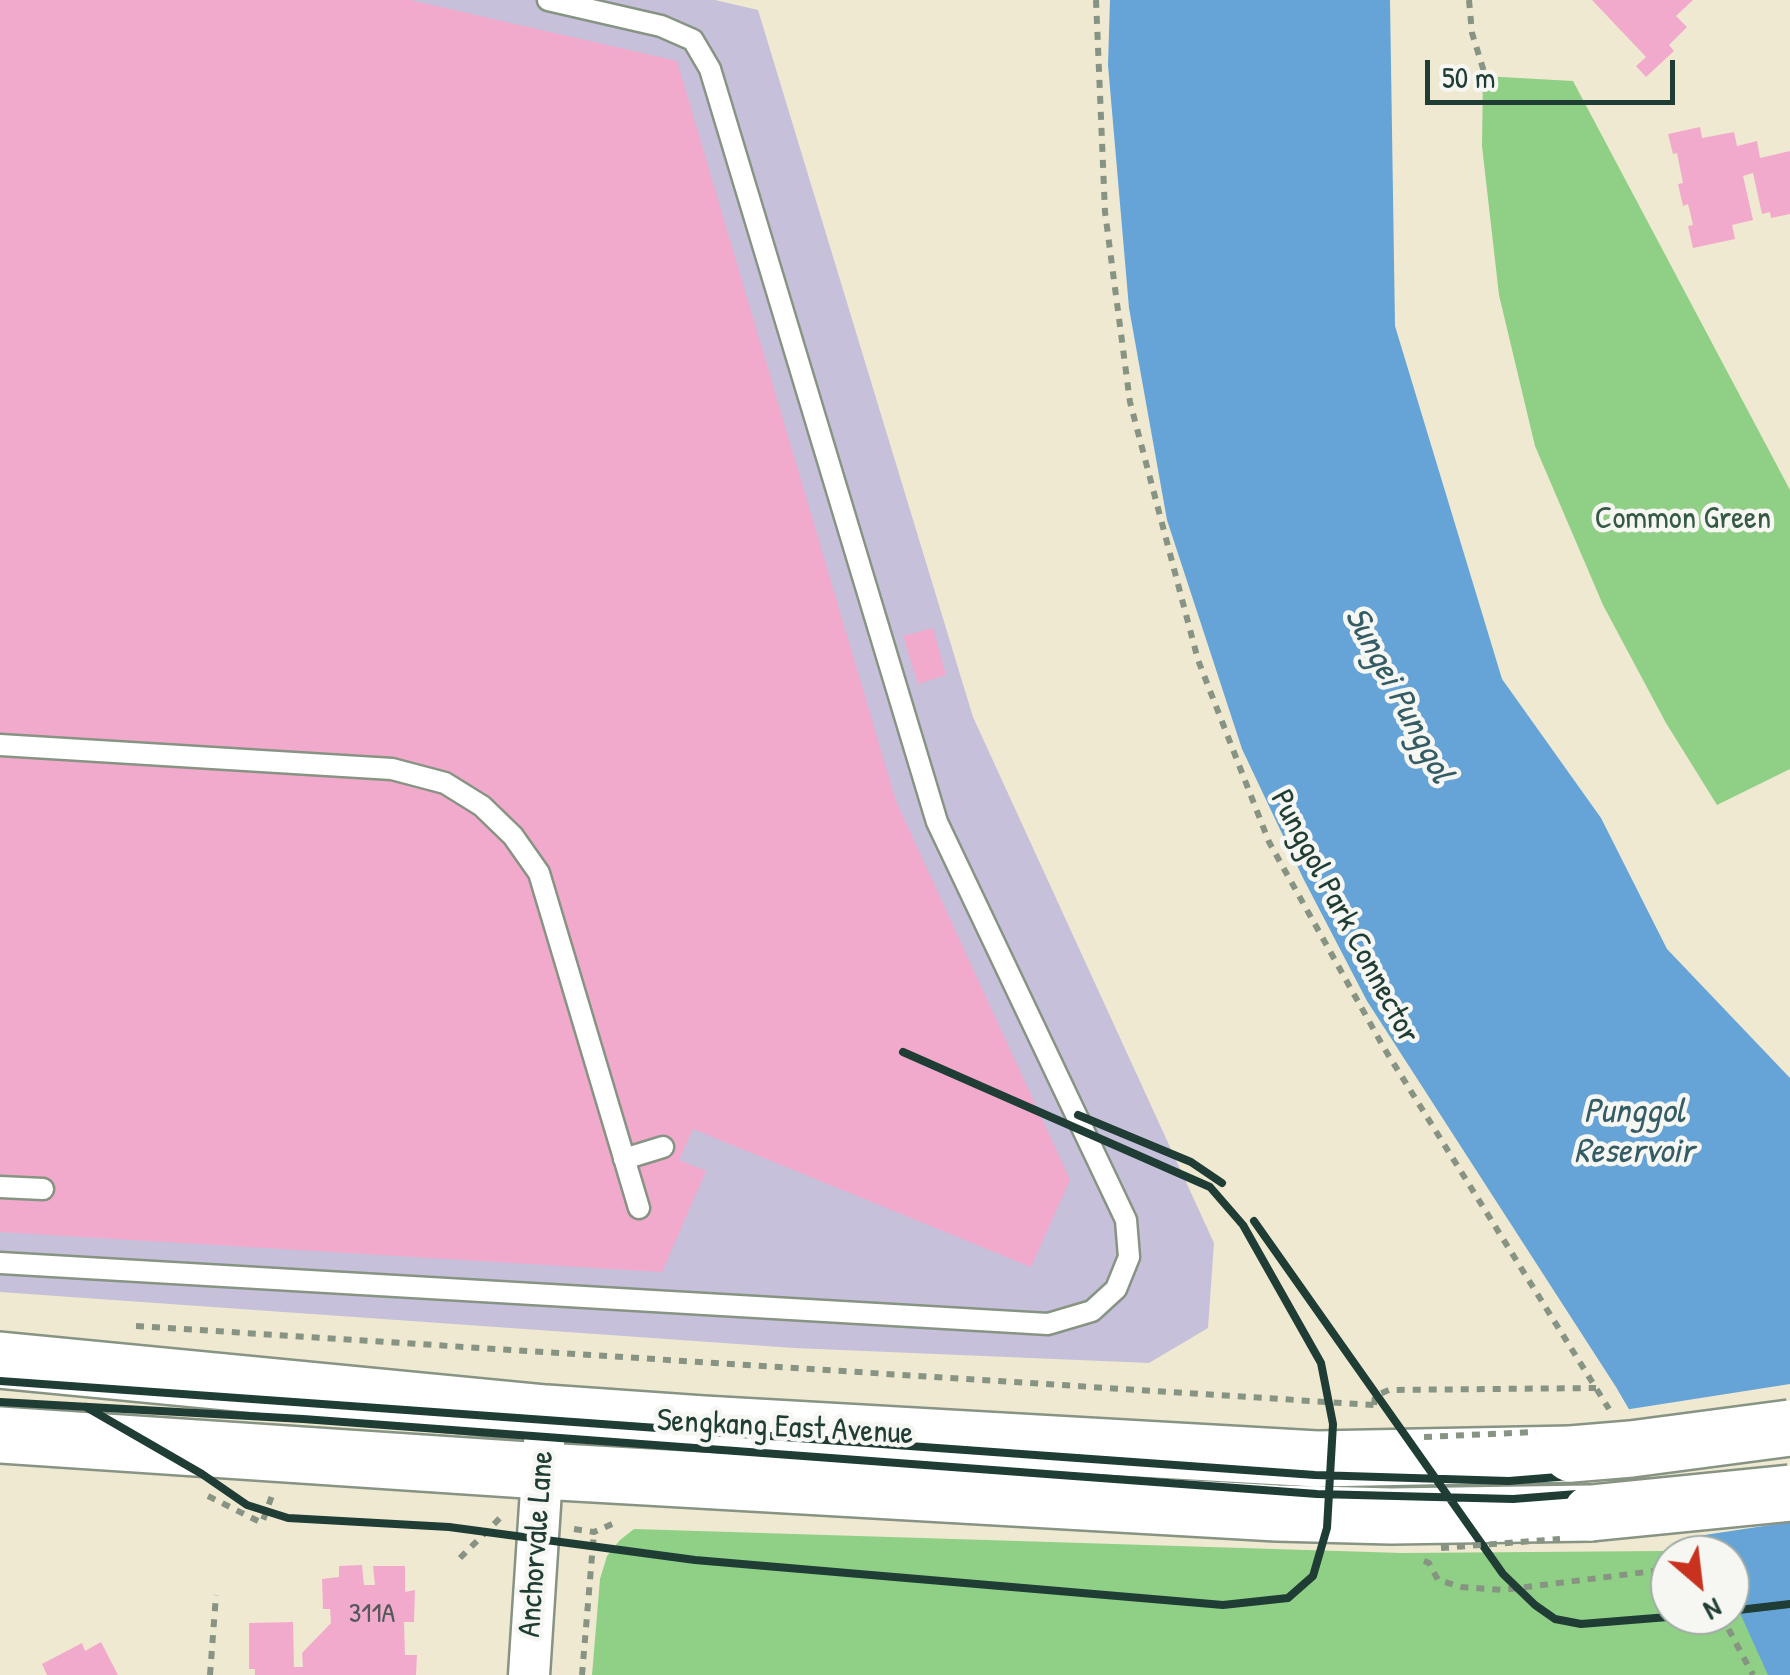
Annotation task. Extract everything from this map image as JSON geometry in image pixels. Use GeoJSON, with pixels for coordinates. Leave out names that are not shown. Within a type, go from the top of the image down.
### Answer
{"type":"FeatureCollection","features":[{"type":"Feature","properties":{"kind":"main road","name":"Sengkang East Avenue"},"geometry":{"type":"LineString","coordinates":[[0,1360],[546,1413],[1317,1458],[1571,1454],[1631,1450],[1790,1428]]}},
{"type":"Feature","properties":{"kind":"main road","name":"Sengkang East Avenue"},"geometry":{"type":"LineString","coordinates":[[0,1435],[526,1490],[916,1492],[1352,1515],[1591,1514],[1790,1493]]}},
{"type":"Feature","properties":{"kind":"street","name":"Anchorvale Lane"},"geometry":{"type":"LineString","coordinates":[[529,1675],[526,1490],[546,1413]]}},
{"type":"Feature","properties":{"kind":"lane"},"geometry":{"type":"LineString","coordinates":[[0,1263],[1048,1324],[1092,1311],[1116,1289],[1129,1257],[1126,1220],[937,822],[710,69],[693,40],[660,26],[548,0]]}},
{"type":"Feature","properties":{"kind":"lane"},"geometry":{"type":"LineString","coordinates":[[0,745],[392,769],[445,783],[482,806],[512,836],[539,873],[639,1208]]}},
{"type":"Feature","properties":{"kind":"lane"},"geometry":{"type":"LineString","coordinates":[[624,1159],[663,1147]]}},
{"type":"Feature","properties":{"kind":"lane"},"geometry":{"type":"LineString","coordinates":[[0,1186],[43,1190]]}},
{"type":"Feature","properties":{"kind":"path","name":"Punggol Park Connector"},"geometry":{"type":"LineString","coordinates":[[1096,0],[1105,212],[1130,402],[1198,660],[1270,842],[1384,1048],[1615,1418]]}},
{"type":"Feature","properties":{"kind":"path"},"geometry":{"type":"LineString","coordinates":[[1469,0],[1472,33],[1486,74]]}},
{"type":"Feature","properties":{"kind":"path"},"geometry":{"type":"LineString","coordinates":[[120,1324],[1374,1405]]}},
{"type":"Feature","properties":{"kind":"path"},"geometry":{"type":"LineString","coordinates":[[1371,1422],[1376,1396],[1389,1390],[1596,1388]]}},
{"type":"Feature","properties":{"kind":"path"},"geometry":{"type":"LineString","coordinates":[[1408,1435],[1424,1437]]}},
{"type":"Feature","properties":{"kind":"path"},"geometry":{"type":"LineString","coordinates":[[460,1558],[526,1490]]}},
{"type":"Feature","properties":{"kind":"path"},"geometry":{"type":"LineString","coordinates":[[582,1675],[594,1532]]}},
{"type":"Feature","properties":{"kind":"path"},"geometry":{"type":"LineString","coordinates":[[210,1675],[216,1595]]}},
{"type":"Feature","properties":{"kind":"path"},"geometry":{"type":"LineString","coordinates":[[1732,1635],[1753,1675]]}},
{"type":"Feature","properties":{"kind":"shaded area"},"geometry":{"type":"Polygon","coordinates":[[[0,0],[715,0],[758,10],[973,717],[1214,1243],[1208,1328],[1149,1363],[794,1348],[0,1292],[0,0]]]}},
{"type":"Feature","properties":{"kind":"green space","name":"Common Green"},"geometry":{"type":"Polygon","coordinates":[[[1483,76],[1573,81],[1790,490],[1790,769],[1717,805],[1666,723],[1603,605],[1535,446],[1499,295],[1482,146],[1483,76]]]}},
{"type":"Feature","properties":{"kind":"green space"},"geometry":{"type":"Polygon","coordinates":[[[634,1529],[1402,1553],[1650,1551],[1650,1635],[1750,1635],[1750,1544],[1771,1542],[1790,1675],[592,1675],[600,1579],[607,1556],[634,1529]]]}},
{"type":"Feature","properties":{"kind":"water","name":"Punggol Reservoir"},"geometry":{"type":"Polygon","coordinates":[[[1110,0],[1390,0],[1395,326],[1502,679],[1601,818],[1667,949],[1790,1078],[1790,1675],[1768,1675],[1750,1635],[1750,1535],[1702,1535],[1616,1387],[1367,1001],[1242,749],[1167,520],[1129,308],[1108,65],[1110,0]]]}},
{"type":"Feature","properties":{"kind":"pier"},"geometry":{"type":"Polygon","coordinates":[[[1790,1384],[1790,1522],[1697,1535],[1624,1410],[1790,1384]]]}},
{"type":"Feature","properties":{"kind":"building"},"geometry":{"type":"Polygon","coordinates":[[[0,0],[410,0],[677,61],[896,801],[1070,1180],[1031,1267],[693,1129],[679,1160],[706,1171],[662,1272],[0,1232],[0,0]]]}},
{"type":"Feature","properties":{"kind":"building"},"geometry":{"type":"Polygon","coordinates":[[[1592,0],[1693,0],[1676,16],[1687,27],[1669,45],[1674,51],[1646,77],[1636,66],[1646,57],[1592,0]]]}},
{"type":"Feature","properties":{"kind":"building"},"geometry":{"type":"Polygon","coordinates":[[[1700,127],[1702,138],[1734,132],[1737,146],[1757,141],[1760,158],[1790,151],[1790,214],[1771,218],[1770,212],[1762,214],[1753,173],[1743,176],[1753,220],[1732,225],[1735,239],[1693,248],[1688,226],[1693,225],[1688,204],[1683,206],[1677,153],[1673,154],[1668,134],[1700,127]]]}},
{"type":"Feature","properties":{"kind":"building"},"geometry":{"type":"Polygon","coordinates":[[[933,628],[946,675],[918,684],[903,636],[933,628]]]}},
{"type":"Feature","properties":{"kind":"building"},"geometry":{"type":"Polygon","coordinates":[[[362,1565],[364,1585],[375,1585],[373,1566],[405,1566],[405,1592],[415,1590],[414,1622],[404,1622],[405,1655],[417,1655],[416,1675],[255,1675],[255,1669],[249,1669],[249,1623],[293,1622],[294,1667],[303,1667],[302,1653],[331,1623],[330,1609],[323,1609],[322,1579],[339,1577],[339,1566],[362,1565]]]}},
{"type":"Feature","properties":{"kind":"building"},"geometry":{"type":"Polygon","coordinates":[[[101,1642],[118,1675],[47,1675],[42,1664],[82,1643],[85,1651],[101,1642]]]}},
{"type":"Feature","properties":{"kind":"railway"},"geometry":{"type":"LineString","coordinates":[[86,1407],[202,1474],[247,1505],[288,1518],[449,1527],[695,1560],[1223,1605],[1288,1598],[1313,1576],[1327,1528],[1333,1424],[1321,1363],[1243,1225],[1210,1187],[903,1052]]}},
{"type":"Feature","properties":{"kind":"railway"},"geometry":{"type":"LineString","coordinates":[[1078,1115],[1191,1162],[1222,1183]]}},
{"type":"Feature","properties":{"kind":"railway"},"geometry":{"type":"LineString","coordinates":[[1254,1221],[1503,1574],[1555,1619],[1581,1624],[1650,1618]]}},
{"type":"Feature","properties":{"kind":"railway"},"geometry":{"type":"LineString","coordinates":[[0,1381],[1315,1475],[1509,1481],[1704,1465],[1790,1450]]}},
{"type":"Feature","properties":{"kind":"railway"},"geometry":{"type":"LineString","coordinates":[[0,1402],[303,1419],[1317,1494],[1513,1499],[1705,1484],[1790,1470]]}},
{"type":"Feature","properties":{"kind":"railway"},"geometry":{"type":"LineString","coordinates":[[1750,1609],[1790,1604]]}},
{"type":"Feature","properties":{"kind":"water label","name":"Sungei Punggol"},"geometry":{"type":"Point","coordinates":[1398,695]}}]}
